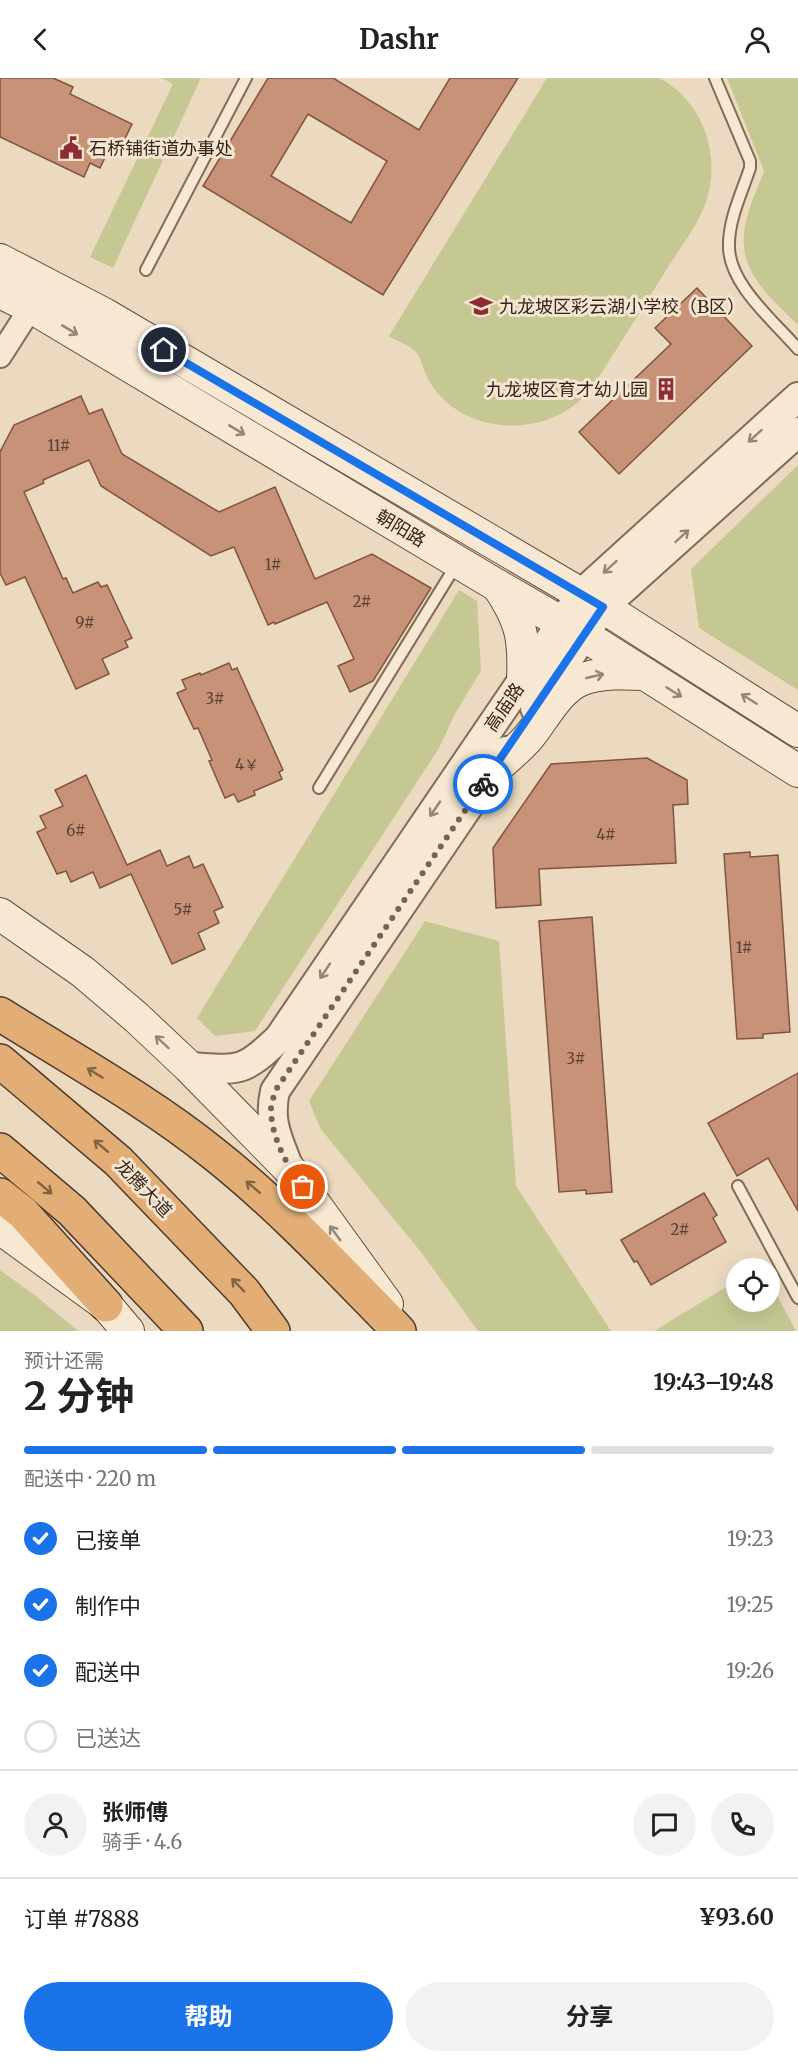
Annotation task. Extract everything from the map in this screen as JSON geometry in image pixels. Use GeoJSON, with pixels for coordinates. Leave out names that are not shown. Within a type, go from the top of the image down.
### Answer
{"type":"FeatureCollection","features":[{"type":"Feature","properties":{"kind":"highway"},"geometry":{"type":"LineString","coordinates":[[0,1014],[142,1103],[213,1153],[288,1217],[399,1331]]}},
{"type":"Feature","properties":{"kind":"highway","name":"龙腾大道"},"geometry":{"type":"LineString","coordinates":[[0,1061],[118,1161],[244,1292],[273,1331]]}},
{"type":"Feature","properties":{"kind":"highway"},"geometry":{"type":"LineString","coordinates":[[0,1150],[72,1211],[186,1331]]}},
{"type":"Feature","properties":{"kind":"highway"},"geometry":{"type":"LineString","coordinates":[[0,1195],[23,1213],[106,1305]]}},
{"type":"Feature","properties":{"kind":"main road","name":"朝阳路"},"geometry":{"type":"LineString","coordinates":[[0,260],[39,296],[457,562],[573,629],[798,771]]}},
{"type":"Feature","properties":{"kind":"main road","name":"朝阳路"},"geometry":{"type":"LineString","coordinates":[[0,292],[39,296],[114,320],[592,601],[798,730]]}},
{"type":"Feature","properties":{"kind":"main road"},"geometry":{"type":"LineString","coordinates":[[498,586],[512,607],[520,628],[524,650],[523,679]]}},
{"type":"Feature","properties":{"kind":"main road"},"geometry":{"type":"LineString","coordinates":[[492,771],[527,739],[563,693],[577,681],[614,672],[645,674]]}},
{"type":"Feature","properties":{"kind":"main road"},"geometry":{"type":"LineString","coordinates":[[0,914],[83,972],[137,1018],[189,1067],[290,1170],[406,1331]]}},
{"type":"Feature","properties":{"kind":"main road"},"geometry":{"type":"LineString","coordinates":[[0,1228],[106,1305],[128,1331]]}},
{"type":"Feature","properties":{"kind":"street"},"geometry":{"type":"LineString","coordinates":[[0,356],[39,296]]}},
{"type":"Feature","properties":{"kind":"street","name":"高庙路"},"geometry":{"type":"LineString","coordinates":[[290,1170],[274,1129],[271,1108],[275,1091],[492,771],[573,629],[592,601],[798,397]]}},
{"type":"Feature","properties":{"kind":"street","name":"高庙路"},"geometry":{"type":"LineString","coordinates":[[592,601],[798,432]]}},
{"type":"Feature","properties":{"kind":"street","name":"高庙路"},"geometry":{"type":"LineString","coordinates":[[189,1067],[227,1069],[244,1067],[259,1058],[279,1038],[523,679],[573,629]]}},
{"type":"Feature","properties":{"kind":"lane"},"geometry":{"type":"LineString","coordinates":[[146,270],[246,78]]}},
{"type":"Feature","properties":{"kind":"lane"},"geometry":{"type":"LineString","coordinates":[[715,78],[750,160],[750,168],[730,232],[729,256],[740,282],[798,349]]}},
{"type":"Feature","properties":{"kind":"lane"},"geometry":{"type":"LineString","coordinates":[[319,788],[457,562]]}},
{"type":"Feature","properties":{"kind":"lane"},"geometry":{"type":"LineString","coordinates":[[738,1186],[798,1298]]}},
{"type":"Feature","properties":{"kind":"green space"},"geometry":{"type":"Polygon","coordinates":[[[162,78],[201,78],[113,268],[90,257],[173,84],[162,78]]]}},
{"type":"Feature","properties":{"kind":"green space"},"geometry":{"type":"Polygon","coordinates":[[[547,78],[659,78],[673,87],[695,111],[703,126],[711,158],[709,191],[693,229],[597,380],[582,398],[561,414],[544,421],[527,425],[491,424],[458,411],[444,400],[430,382],[417,353],[389,336],[547,78]]]}},
{"type":"Feature","properties":{"kind":"green space"},"geometry":{"type":"Polygon","coordinates":[[[727,78],[798,78],[798,325],[763,289],[748,263],[744,249],[744,233],[750,208],[764,171],[727,78]]]}},
{"type":"Feature","properties":{"kind":"green space"},"geometry":{"type":"Polygon","coordinates":[[[798,465],[798,690],[699,628],[691,569],[798,465]]]}},
{"type":"Feature","properties":{"kind":"green space"},"geometry":{"type":"Polygon","coordinates":[[[459,590],[477,601],[481,671],[455,714],[439,748],[255,1031],[215,1036],[197,1018],[459,590]]]}},
{"type":"Feature","properties":{"kind":"green space"},"geometry":{"type":"Polygon","coordinates":[[[425,921],[499,941],[516,1186],[611,1331],[478,1331],[424,1256],[320,1128],[309,1101],[425,921]]]}},
{"type":"Feature","properties":{"kind":"green space"},"geometry":{"type":"Polygon","coordinates":[[[0,1270],[36,1296],[78,1331],[0,1331],[0,1270]]]}},
{"type":"Feature","properties":{"kind":"green space"},"geometry":{"type":"Polygon","coordinates":[[[726,1287],[726,1312],[780,1312],[780,1301],[796,1331],[654,1331],[726,1287]]]}},
{"type":"Feature","properties":{"kind":"building"},"geometry":{"type":"Polygon","coordinates":[[[0,78],[53,78],[73,87],[70,94],[132,124],[119,151],[110,147],[100,168],[90,163],[84,177],[0,137],[0,78]]]}},
{"type":"Feature","properties":{"kind":"building"},"geometry":{"type":"Polygon","coordinates":[[[268,78],[333,78],[419,130],[450,78],[518,78],[383,295],[203,186],[268,78]],[[308,114],[271,176],[351,223],[387,161],[308,114]]]}},
{"type":"Feature","properties":{"kind":"building","name":"九龙坡区育才幼儿园"},"geometry":{"type":"Polygon","coordinates":[[[697,288],[752,346],[619,474],[579,432],[671,344],[655,328],[697,288]]]}},
{"type":"Feature","properties":{"kind":"building"},"geometry":{"type":"Polygon","coordinates":[[[81,396],[89,414],[102,409],[122,454],[219,512],[275,487],[315,579],[372,554],[431,588],[373,681],[350,692],[338,666],[354,659],[327,602],[268,625],[234,547],[211,556],[101,486],[89,460],[43,480],[44,483],[24,492],[63,579],[66,578],[73,593],[98,582],[101,587],[107,585],[132,638],[125,641],[128,647],[102,659],[109,674],[76,689],[25,577],[6,585],[0,573],[0,452],[14,425],[81,396]]]}},
{"type":"Feature","properties":{"kind":"building"},"geometry":{"type":"Polygon","coordinates":[[[229,663],[232,670],[237,668],[283,770],[279,772],[282,779],[254,791],[255,795],[238,802],[234,794],[225,798],[198,728],[194,729],[177,693],[186,689],[182,680],[229,663]]]}},
{"type":"Feature","properties":{"kind":"building"},"geometry":{"type":"Polygon","coordinates":[[[647,758],[687,780],[688,804],[673,805],[676,863],[539,869],[541,905],[496,908],[493,848],[551,764],[647,758]]]}},
{"type":"Feature","properties":{"kind":"building"},"geometry":{"type":"Polygon","coordinates":[[[86,775],[127,865],[160,850],[167,866],[189,856],[194,868],[203,864],[223,907],[214,911],[219,923],[198,933],[205,949],[172,964],[131,874],[100,888],[93,872],[71,882],[66,871],[57,874],[37,832],[46,828],[40,816],[63,806],[55,790],[86,775]]]}},
{"type":"Feature","properties":{"kind":"building"},"geometry":{"type":"Polygon","coordinates":[[[750,852],[750,857],[778,855],[790,1032],[763,1034],[763,1038],[737,1039],[724,854],[750,852]]]}},
{"type":"Feature","properties":{"kind":"building"},"geometry":{"type":"Polygon","coordinates":[[[592,917],[612,1192],[586,1194],[586,1190],[559,1192],[539,921],[592,917]]]}},
{"type":"Feature","properties":{"kind":"building"},"geometry":{"type":"Polygon","coordinates":[[[798,1073],[798,1211],[768,1158],[737,1176],[708,1123],[798,1073]]]}},
{"type":"Feature","properties":{"kind":"building"},"geometry":{"type":"Polygon","coordinates":[[[704,1193],[717,1215],[713,1218],[726,1242],[651,1285],[621,1240],[704,1193]]]}},
{"type":"Feature","properties":{"kind":"way so far"},"geometry":{"type":"LineString","coordinates":[[303,1187],[290,1170],[274,1129],[271,1108],[275,1091],[483,784]]}},
{"type":"Feature","properties":{"kind":"place","name":"石桥铺街道办事处"},"geometry":{"type":"Point","coordinates":[71,148]}},
{"type":"Feature","properties":{"kind":"place","name":"九龙坡区彩云湖小学校（B区）"},"geometry":{"type":"Point","coordinates":[481,306]}},
{"type":"Feature","properties":{"kind":"place","name":"九龙坡区育才幼儿园"},"geometry":{"type":"Point","coordinates":[666,389]}},
{"type":"Feature","properties":{"kind":"route"},"geometry":{"type":"LineString","coordinates":[[164,350],[603,607],[483,784]]}}]}
